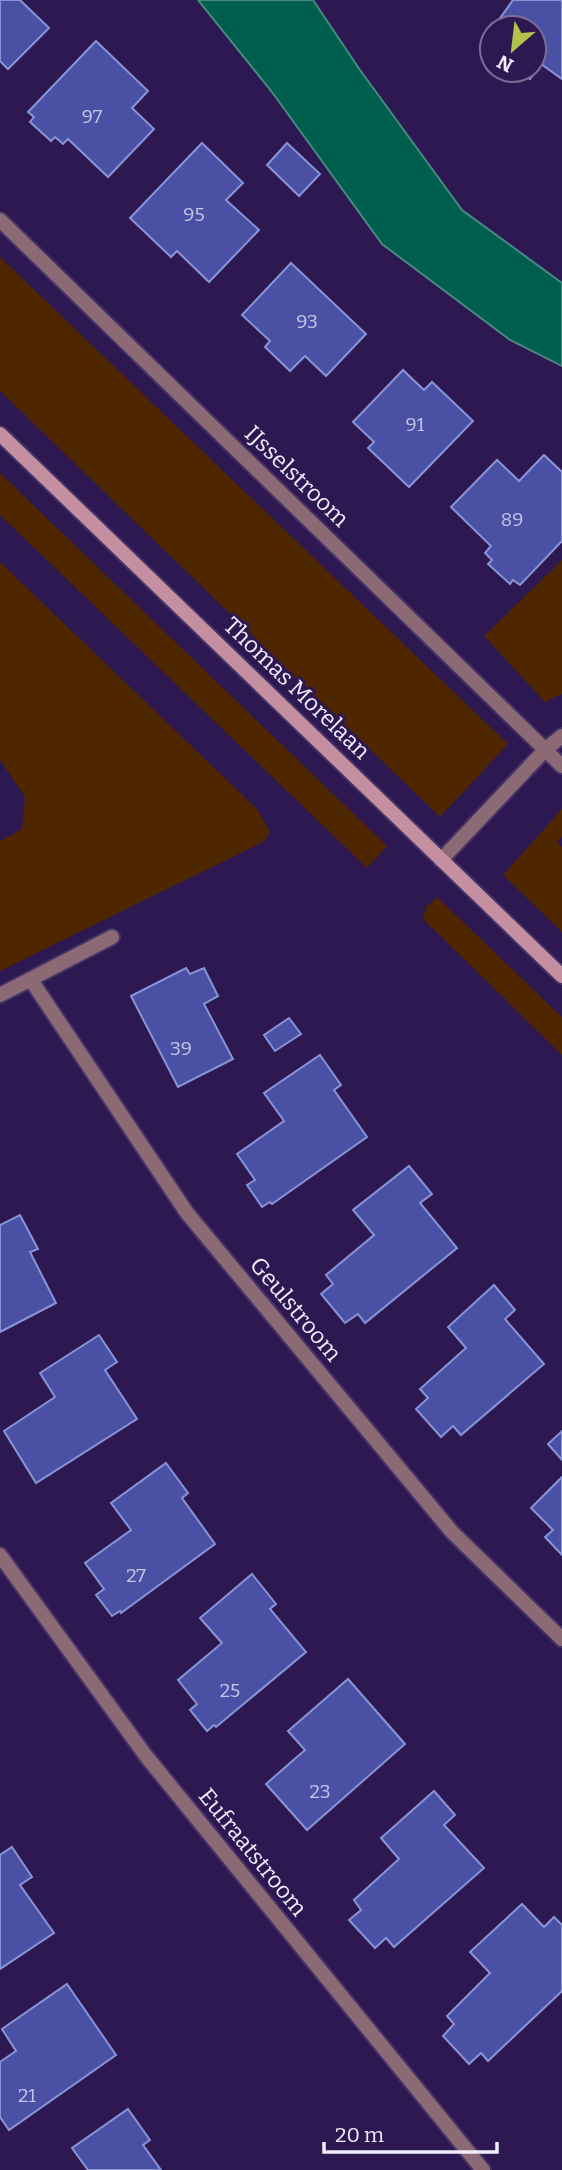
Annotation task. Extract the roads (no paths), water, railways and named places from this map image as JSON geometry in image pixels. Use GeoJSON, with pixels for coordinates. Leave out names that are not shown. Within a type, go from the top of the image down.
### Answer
{"type":"FeatureCollection","features":[{"type":"Feature","properties":{"kind":"street","name":"IJsselstroom"},"geometry":{"type":"LineString","coordinates":[[0,220],[562,766]]}},
{"type":"Feature","properties":{"kind":"street","name":"Thomas Morelaan"},"geometry":{"type":"LineString","coordinates":[[0,434],[562,976]]}},
{"type":"Feature","properties":{"kind":"street"},"geometry":{"type":"LineString","coordinates":[[441,860],[545,750],[562,736]]}},
{"type":"Feature","properties":{"kind":"street"},"geometry":{"type":"LineString","coordinates":[[0,995],[111,937]]}},
{"type":"Feature","properties":{"kind":"street","name":"Geulstroom"},"geometry":{"type":"LineString","coordinates":[[31,980],[187,1213],[452,1532],[562,1639]]}},
{"type":"Feature","properties":{"kind":"street","name":"Eufraatstroom"},"geometry":{"type":"LineString","coordinates":[[0,1555],[146,1756],[483,2170]]}}]}
